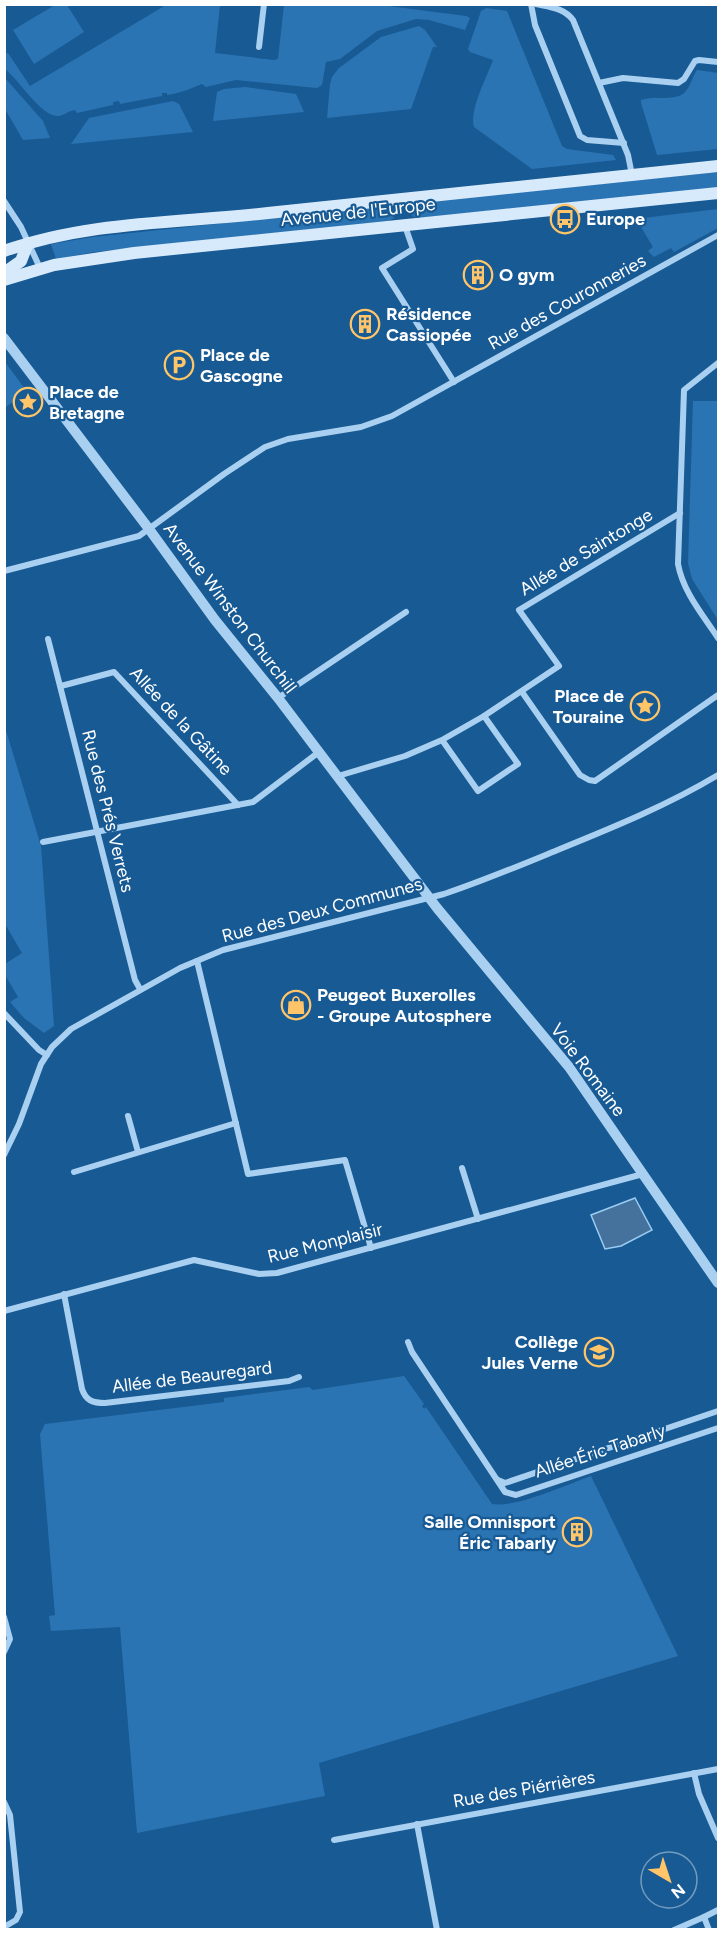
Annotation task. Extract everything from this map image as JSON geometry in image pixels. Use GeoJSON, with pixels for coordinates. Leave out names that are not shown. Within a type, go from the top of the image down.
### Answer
{"type":"FeatureCollection","features":[{"type":"Feature","properties":{"kind":"main road","name":"Avenue de l'Europe"},"geometry":{"type":"LineString","coordinates":[[4,252],[28,243],[91,230],[136,224],[265,214],[718,166]]}},
{"type":"Feature","properties":{"kind":"main road","name":"Avenue de l'Europe"},"geometry":{"type":"LineString","coordinates":[[4,280],[40,268],[134,253],[718,193]]}},
{"type":"Feature","properties":{"kind":"main road"},"geometry":{"type":"LineString","coordinates":[[4,273],[21,261],[28,243]]}},
{"type":"Feature","properties":{"kind":"street"},"geometry":{"type":"LineString","coordinates":[[260,47],[264,4]]}},
{"type":"Feature","properties":{"kind":"street"},"geometry":{"type":"LineString","coordinates":[[531,4],[535,25],[580,136],[586,140],[624,143]]}},
{"type":"Feature","properties":{"kind":"street"},"geometry":{"type":"LineString","coordinates":[[536,4],[559,9],[570,16],[576,26],[624,143],[632,175]]}},
{"type":"Feature","properties":{"kind":"street"},"geometry":{"type":"LineString","coordinates":[[599,83],[623,78],[678,83],[684,79],[695,61],[718,62]]}},
{"type":"Feature","properties":{"kind":"street"},"geometry":{"type":"LineString","coordinates":[[4,201],[21,227],[40,268]]}},
{"type":"Feature","properties":{"kind":"street"},"geometry":{"type":"LineString","coordinates":[[405,225],[414,249],[382,268],[454,382]]}},
{"type":"Feature","properties":{"kind":"street","name":"Rue des Couronneries"},"geometry":{"type":"LineString","coordinates":[[4,571],[139,536],[265,447],[288,439],[361,428],[376,423],[718,235]]}},
{"type":"Feature","properties":{"kind":"street","name":"Avenue Winston Churchill"},"geometry":{"type":"LineString","coordinates":[[4,338],[215,620],[278,698],[429,898]]}},
{"type":"Feature","properties":{"kind":"street"},"geometry":{"type":"LineString","coordinates":[[718,363],[684,390],[678,564],[680,577],[718,638]]}},
{"type":"Feature","properties":{"kind":"street","name":"Allée de Saintonge"},"geometry":{"type":"LineString","coordinates":[[338,776],[405,756],[442,740],[522,692],[559,666],[519,610],[680,513]]}},
{"type":"Feature","properties":{"kind":"street"},"geometry":{"type":"LineString","coordinates":[[278,698],[406,612]]}},
{"type":"Feature","properties":{"kind":"street","name":"Rue des Prés Verrets"},"geometry":{"type":"LineString","coordinates":[[48,639],[135,980],[140,989]]}},
{"type":"Feature","properties":{"kind":"street","name":"Allée de la Gâtine"},"geometry":{"type":"LineString","coordinates":[[61,686],[114,672],[238,805]]}},
{"type":"Feature","properties":{"kind":"street"},"geometry":{"type":"LineString","coordinates":[[522,692],[580,775],[595,781],[718,695]]}},
{"type":"Feature","properties":{"kind":"street"},"geometry":{"type":"LineString","coordinates":[[442,740],[478,791],[518,764],[484,716]]}},
{"type":"Feature","properties":{"kind":"street"},"geometry":{"type":"LineString","coordinates":[[43,842],[253,802],[319,752]]}},
{"type":"Feature","properties":{"kind":"street","name":"Rue des Deux Communes"},"geometry":{"type":"LineString","coordinates":[[4,1155],[19,1124],[41,1064],[52,1047],[71,1029],[140,989],[223,950],[429,898],[478,883],[639,817],[718,775]]}},
{"type":"Feature","properties":{"kind":"street","name":"Voie Romaine"},"geometry":{"type":"LineString","coordinates":[[429,898],[568,1067],[718,1283]]}},
{"type":"Feature","properties":{"kind":"street"},"geometry":{"type":"LineString","coordinates":[[197,961],[248,1174],[345,1160],[371,1248]]}},
{"type":"Feature","properties":{"kind":"street"},"geometry":{"type":"LineString","coordinates":[[4,1013],[39,1050],[47,1055]]}},
{"type":"Feature","properties":{"kind":"street"},"geometry":{"type":"LineString","coordinates":[[128,1116],[138,1152]]}},
{"type":"Feature","properties":{"kind":"street"},"geometry":{"type":"LineString","coordinates":[[74,1172],[236,1123]]}},
{"type":"Feature","properties":{"kind":"street"},"geometry":{"type":"LineString","coordinates":[[462,1168],[478,1219]]}},
{"type":"Feature","properties":{"kind":"street","name":"Rue Monplaisir"},"geometry":{"type":"LineString","coordinates":[[4,1311],[194,1260],[268,1275],[643,1174]]}},
{"type":"Feature","properties":{"kind":"street","name":"Voie Romaine"},"geometry":{"type":"LineString","coordinates":[[709,1271],[718,1288]]}},
{"type":"Feature","properties":{"kind":"street","name":"Allée de Beauregard"},"geometry":{"type":"LineString","coordinates":[[64,1294],[82,1389],[85,1396],[92,1402],[117,1402],[289,1381],[299,1377]]}},
{"type":"Feature","properties":{"kind":"street","name":"Allée Éric Tabarly"},"geometry":{"type":"LineString","coordinates":[[408,1342],[412,1352],[508,1494],[516,1495],[718,1428]]}},
{"type":"Feature","properties":{"kind":"street","name":"Allée Éric Tabarly"},"geometry":{"type":"LineString","coordinates":[[498,1480],[505,1483],[718,1411]]}},
{"type":"Feature","properties":{"kind":"street"},"geometry":{"type":"LineString","coordinates":[[4,1617],[10,1639],[4,1652]]}},
{"type":"Feature","properties":{"kind":"street","name":"Rue des Piérrières"},"geometry":{"type":"LineString","coordinates":[[334,1840],[718,1769]]}},
{"type":"Feature","properties":{"kind":"street"},"geometry":{"type":"LineString","coordinates":[[694,1773],[699,1794],[718,1838]]}},
{"type":"Feature","properties":{"kind":"street"},"geometry":{"type":"LineString","coordinates":[[4,1802],[10,1815],[20,1912],[16,1920],[4,1927]]}},
{"type":"Feature","properties":{"kind":"street"},"geometry":{"type":"LineString","coordinates":[[417,1824],[437,1929]]}},
{"type":"Feature","properties":{"kind":"street"},"geometry":{"type":"LineString","coordinates":[[674,1929],[718,1910]]}},
{"type":"Feature","properties":{"kind":"street"},"geometry":{"type":"LineString","coordinates":[[704,1917],[709,1929]]}},
{"type":"Feature","properties":{"kind":"shaded area"},"geometry":{"type":"Polygon","coordinates":[[[373,4],[470,18],[465,30],[429,20],[416,19],[377,31],[340,59],[326,62],[322,85],[317,88],[236,80],[206,87],[202,84],[172,94],[162,93],[162,96],[120,104],[119,101],[113,102],[113,105],[77,113],[75,110],[57,116],[50,114],[37,104],[5,69],[5,54],[8,53],[30,86],[166,5],[220,5],[215,53],[274,60],[278,59],[284,5],[373,4]]]}},
{"type":"Feature","properties":{"kind":"shaded area"},"geometry":{"type":"Polygon","coordinates":[[[55,5],[67,5],[84,32],[34,64],[13,30],[55,5]]]}},
{"type":"Feature","properties":{"kind":"shaded area"},"geometry":{"type":"Polygon","coordinates":[[[486,8],[507,11],[562,146],[567,149],[613,155],[616,160],[532,169],[474,127],[476,103],[493,60],[470,52],[468,49],[481,11],[486,8]]]}},
{"type":"Feature","properties":{"kind":"shaded area"},"geometry":{"type":"Polygon","coordinates":[[[419,26],[425,30],[437,47],[433,47],[411,109],[327,118],[330,84],[339,68],[381,37],[419,26]]]}},
{"type":"Feature","properties":{"kind":"shaded area"},"geometry":{"type":"Polygon","coordinates":[[[697,70],[718,73],[718,149],[657,155],[641,100],[681,95],[689,87],[697,70]]]}},
{"type":"Feature","properties":{"kind":"shaded area"},"geometry":{"type":"Polygon","coordinates":[[[5,78],[43,121],[50,138],[23,140],[5,109],[5,78]]]}},
{"type":"Feature","properties":{"kind":"shaded area"},"geometry":{"type":"Polygon","coordinates":[[[245,87],[296,94],[304,112],[213,121],[217,92],[245,87]]]}},
{"type":"Feature","properties":{"kind":"shaded area"},"geometry":{"type":"Polygon","coordinates":[[[173,101],[179,104],[193,132],[71,144],[89,118],[173,101]]]}},
{"type":"Feature","properties":{"kind":"shaded area"},"geometry":{"type":"Polygon","coordinates":[[[718,172],[718,188],[417,218],[412,216],[410,210],[415,203],[718,172]]]}},
{"type":"Feature","properties":{"kind":"shaded area"},"geometry":{"type":"Polygon","coordinates":[[[387,206],[394,212],[394,218],[388,221],[94,252],[56,259],[51,244],[93,237],[387,206]]]}},
{"type":"Feature","properties":{"kind":"shaded area"},"geometry":{"type":"Polygon","coordinates":[[[718,209],[718,228],[674,252],[671,248],[654,257],[648,251],[653,247],[638,222],[632,225],[626,220],[718,209]]]}},
{"type":"Feature","properties":{"kind":"shaded area"},"geometry":{"type":"Polygon","coordinates":[[[5,362],[28,393],[5,407],[5,362]]]}},
{"type":"Feature","properties":{"kind":"shaded area"},"geometry":{"type":"Polygon","coordinates":[[[693,401],[718,401],[718,620],[692,579],[688,563],[693,401]]]}},
{"type":"Feature","properties":{"kind":"shaded area"},"geometry":{"type":"Polygon","coordinates":[[[5,727],[41,846],[54,1026],[44,1033],[24,1018],[10,1002],[18,997],[5,975],[5,964],[22,953],[5,924],[5,727]]]}},
{"type":"Feature","properties":{"kind":"shaded area"},"geometry":{"type":"Polygon","coordinates":[[[635,1198],[652,1230],[621,1246],[605,1249],[591,1215],[635,1198]]]}},
{"type":"Feature","properties":{"kind":"shaded area"},"geometry":{"type":"Polygon","coordinates":[[[404,1376],[424,1404],[422,1406],[424,1409],[426,1407],[492,1504],[514,1503],[591,1476],[678,1656],[319,1763],[325,1796],[137,1833],[120,1627],[51,1631],[49,1616],[55,1615],[40,1434],[45,1424],[224,1402],[224,1398],[309,1387],[313,1390],[404,1376]]]}},
{"type":"Feature","properties":{"kind":"place","name":"Europe"},"geometry":{"type":"Point","coordinates":[565,219]}},
{"type":"Feature","properties":{"kind":"place","name":"O gym"},"geometry":{"type":"Point","coordinates":[478,275]}},
{"type":"Feature","properties":{"kind":"place","name":"Résidence Cassiopée"},"geometry":{"type":"Point","coordinates":[365,324]}},
{"type":"Feature","properties":{"kind":"place","name":"Place de Gascogne"},"geometry":{"type":"Point","coordinates":[179,365]}},
{"type":"Feature","properties":{"kind":"place","name":"Place de Bretagne"},"geometry":{"type":"Point","coordinates":[28,402]}},
{"type":"Feature","properties":{"kind":"place","name":"Place de Touraine"},"geometry":{"type":"Point","coordinates":[645,706]}},
{"type":"Feature","properties":{"kind":"place","name":"Peugeot Buxerolles - Groupe Autosphere"},"geometry":{"type":"Point","coordinates":[296,1005]}},
{"type":"Feature","properties":{"kind":"place","name":"Collège Jules Verne"},"geometry":{"type":"Point","coordinates":[599,1352]}},
{"type":"Feature","properties":{"kind":"place","name":"Salle Omnisport Éric Tabarly"},"geometry":{"type":"Point","coordinates":[577,1532]}}]}
